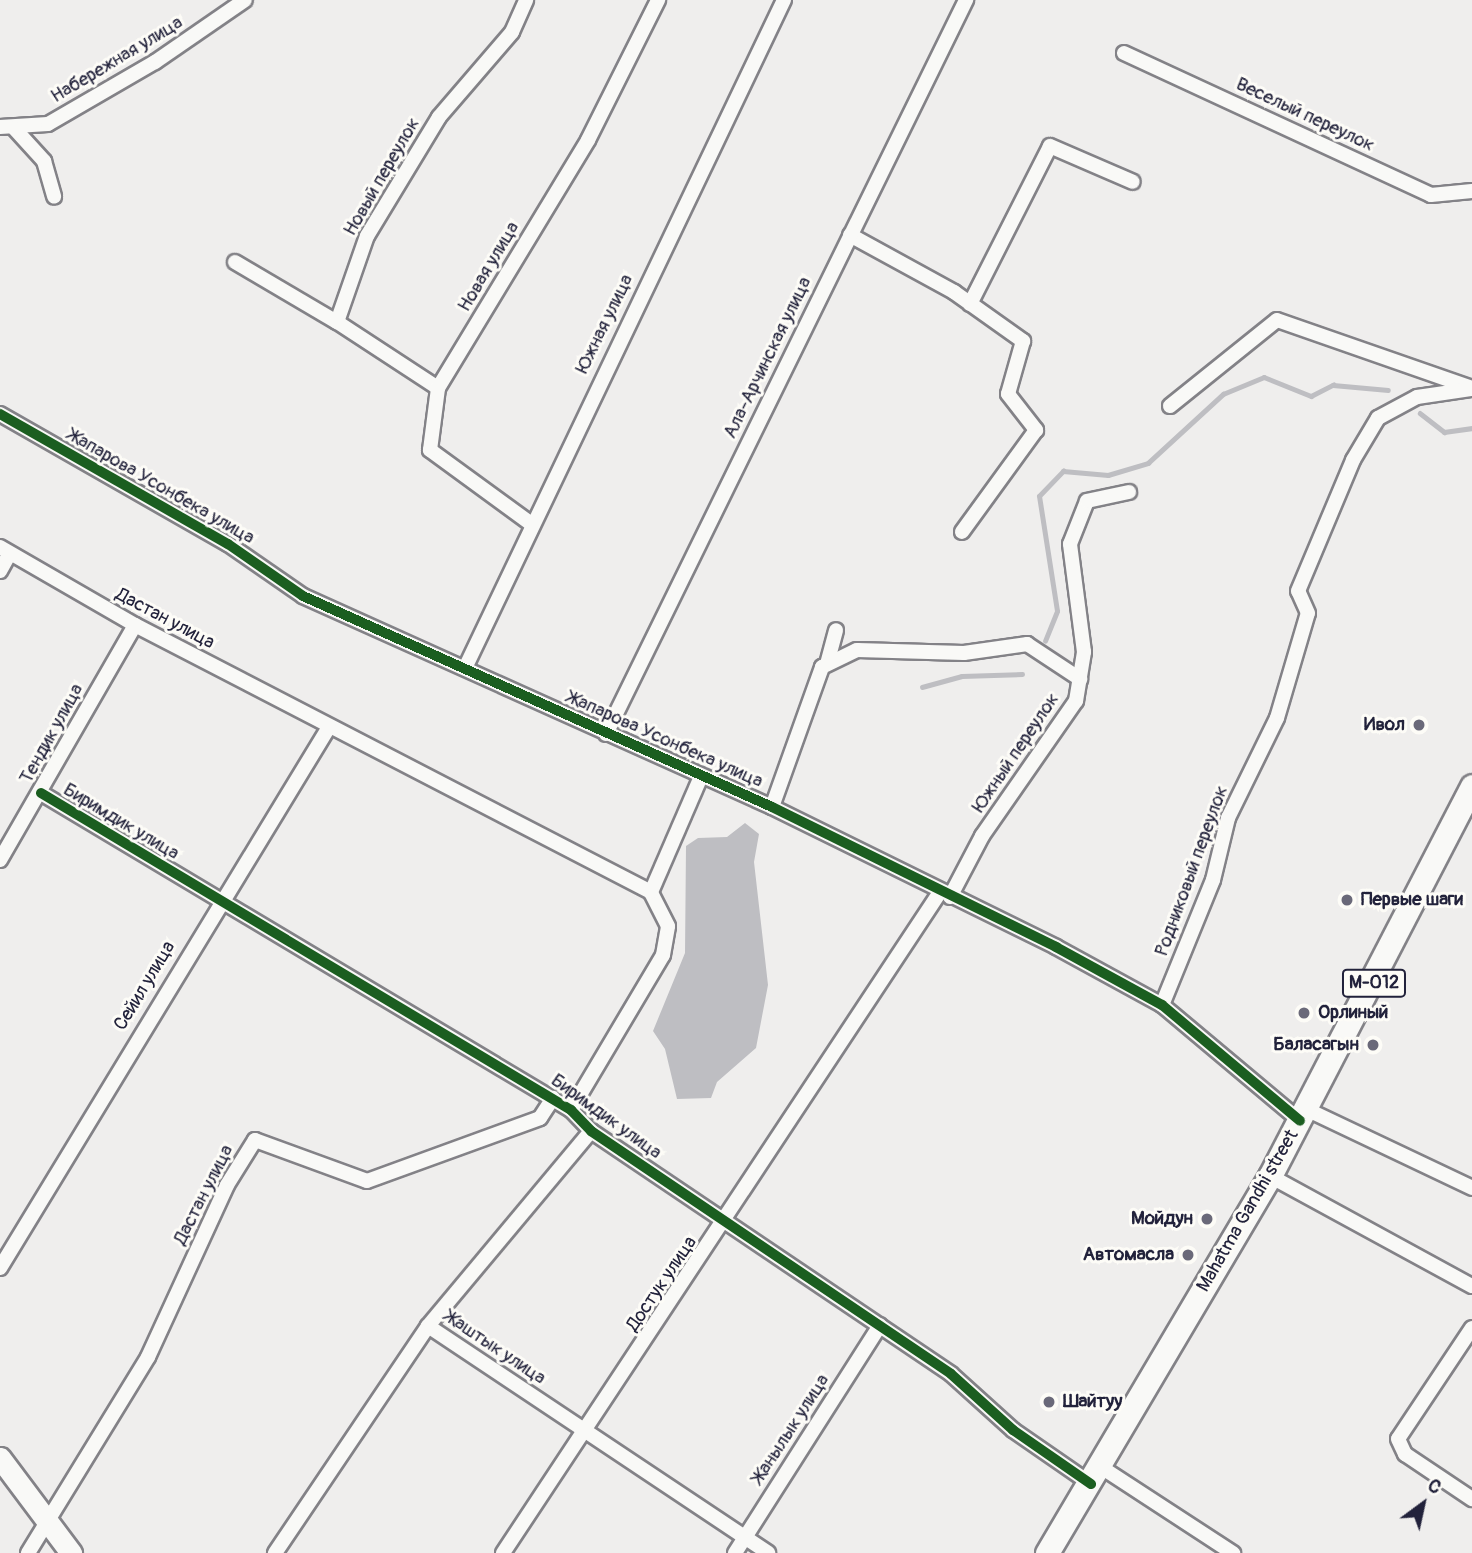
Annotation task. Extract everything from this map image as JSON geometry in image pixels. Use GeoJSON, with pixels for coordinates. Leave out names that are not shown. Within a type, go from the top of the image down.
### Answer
{"type":"FeatureCollection","features":[{"type":"Feature","properties":{"kind":"main road","name":"Mahatma Gandhi street"},"geometry":{"type":"LineString","coordinates":[[1047,1553],[1096,1476],[1270,1176],[1472,786]]}},
{"type":"Feature","properties":{"kind":"street","name":"Набережная улица"},"geometry":{"type":"LineString","coordinates":[[7,127],[48,124],[155,62],[245,0]]}},
{"type":"Feature","properties":{"kind":"street","name":"Новый переулок"},"geometry":{"type":"LineString","coordinates":[[337,321],[367,236],[439,117],[512,32],[526,0]]}},
{"type":"Feature","properties":{"kind":"street","name":"Новая улица"},"geometry":{"type":"LineString","coordinates":[[530,523],[430,450],[438,388],[588,140],[658,0]]}},
{"type":"Feature","properties":{"kind":"street","name":"Южная улица"},"geometry":{"type":"LineString","coordinates":[[466,666],[530,523],[784,0]]}},
{"type":"Feature","properties":{"kind":"street","name":"Ала-Арчинская улица"},"geometry":{"type":"LineString","coordinates":[[606,734],[966,0]]}},
{"type":"Feature","properties":{"kind":"street","name":"Веселый переулок"},"geometry":{"type":"LineString","coordinates":[[1124,53],[1430,195],[1472,191]]}},
{"type":"Feature","properties":{"kind":"street"},"geometry":{"type":"LineString","coordinates":[[7,127],[44,161],[54,197]]}},
{"type":"Feature","properties":{"kind":"street"},"geometry":{"type":"LineString","coordinates":[[971,304],[1049,146],[1133,182]]}},
{"type":"Feature","properties":{"kind":"street"},"geometry":{"type":"LineString","coordinates":[[850,234],[971,304],[1023,341],[1008,394],[1036,430],[962,532]]}},
{"type":"Feature","properties":{"kind":"street"},"geometry":{"type":"LineString","coordinates":[[235,262],[337,321],[438,388]]}},
{"type":"Feature","properties":{"kind":"street"},"geometry":{"type":"LineString","coordinates":[[1170,406],[1277,320],[1472,389]]}},
{"type":"Feature","properties":{"kind":"street","name":"Родниковый переулок"},"geometry":{"type":"LineString","coordinates":[[1162,1005],[1213,880],[1228,818],[1277,718],[1308,613],[1298,592],[1353,460],[1378,418],[1417,397],[1472,389]]}},
{"type":"Feature","properties":{"kind":"street","name":"Жапарова Усонбека улица"},"geometry":{"type":"LineString","coordinates":[[0,414],[228,544],[303,596],[466,666],[701,779],[772,807],[945,894],[1162,1005],[1303,1115],[1472,1188]]}},
{"type":"Feature","properties":{"kind":"street","name":"Южный переулок"},"geometry":{"type":"LineString","coordinates":[[945,894],[1076,701],[1084,652],[1070,544],[1087,501],[1129,492]]}},
{"type":"Feature","properties":{"kind":"street"},"geometry":{"type":"LineString","coordinates":[[0,571],[5,551]]}},
{"type":"Feature","properties":{"kind":"street","name":"Дастан улица"},"geometry":{"type":"LineString","coordinates":[[5,551],[135,625],[328,727],[651,892]]}},
{"type":"Feature","properties":{"kind":"street","name":"Тендик улица"},"geometry":{"type":"LineString","coordinates":[[0,860],[41,793],[135,625]]}},
{"type":"Feature","properties":{"kind":"street"},"geometry":{"type":"LineString","coordinates":[[772,807],[799,719],[827,664],[836,630]]}},
{"type":"Feature","properties":{"kind":"street"},"geometry":{"type":"LineString","coordinates":[[827,664],[857,650],[964,653],[1027,644],[1080,679]]}},
{"type":"Feature","properties":{"kind":"street","name":"Сейил улица"},"geometry":{"type":"LineString","coordinates":[[0,1268],[219,901],[328,727]]}},
{"type":"Feature","properties":{"kind":"street"},"geometry":{"type":"LineString","coordinates":[[571,1110],[663,955],[668,926],[651,892],[701,779]]}},
{"type":"Feature","properties":{"kind":"street","name":"Биримдик улица"},"geometry":{"type":"LineString","coordinates":[[41,793],[553,1098],[571,1110],[591,1131],[880,1325],[1096,1476],[1233,1553]]}},
{"type":"Feature","properties":{"kind":"street","name":"Достук улица"},"geometry":{"type":"LineString","coordinates":[[503,1553],[945,894]]}},
{"type":"Feature","properties":{"kind":"street","name":"Дастан улица"},"geometry":{"type":"LineString","coordinates":[[28,1553],[148,1357],[228,1185],[256,1140],[367,1181],[540,1118],[553,1098]]}},
{"type":"Feature","properties":{"kind":"street"},"geometry":{"type":"LineString","coordinates":[[428,1326],[591,1131]]}},
{"type":"Feature","properties":{"kind":"street"},"geometry":{"type":"LineString","coordinates":[[1270,1176],[1472,1286]]}},
{"type":"Feature","properties":{"kind":"street","name":"Жанылык улица"},"geometry":{"type":"LineString","coordinates":[[734,1553],[880,1325]]}},
{"type":"Feature","properties":{"kind":"street","name":"Жаштык улица"},"geometry":{"type":"LineString","coordinates":[[275,1553],[428,1326],[768,1553]]}},
{"type":"Feature","properties":{"kind":"street"},"geometry":{"type":"LineString","coordinates":[[1472,1328],[1398,1439],[1405,1454],[1472,1499]]}},
{"type":"Feature","properties":{"kind":"street"},"geometry":{"type":"LineString","coordinates":[[0,1458],[46,1524],[71,1553]]}},
{"type":"Feature","properties":{"kind":"shaded area"},"geometry":{"type":"Polygon","coordinates":[[[745,823],[759,834],[754,862],[768,985],[756,1048],[717,1082],[711,1098],[677,1099],[665,1049],[653,1031],[685,953],[686,846],[698,838],[727,837],[745,823]]]}},
{"type":"Feature","properties":{"kind":"waterway"},"geometry":{"type":"LineString","coordinates":[[1045,641],[1057,611],[1039,496],[1063,471],[1108,475],[1148,463],[1223,394],[1264,377],[1311,396],[1333,385],[1388,390]]}},
{"type":"Feature","properties":{"kind":"waterway"},"geometry":{"type":"LineString","coordinates":[[1420,413],[1444,432],[1472,428]]}},
{"type":"Feature","properties":{"kind":"waterway"},"geometry":{"type":"LineString","coordinates":[[922,687],[962,676],[1022,674]]}},
{"type":"Feature","properties":{"kind":"cycle path"},"geometry":{"type":"LineString","coordinates":[[0,414],[228,544],[303,596],[772,807],[1056,947],[1162,1005],[1300,1121]]}},
{"type":"Feature","properties":{"kind":"cycle path"},"geometry":{"type":"LineString","coordinates":[[41,793],[571,1110],[591,1131],[951,1374],[1013,1430],[1091,1484]]}},
{"type":"Feature","properties":{"kind":"place","name":"Ивол"},"geometry":{"type":"Point","coordinates":[1419,725]}},
{"type":"Feature","properties":{"kind":"place","name":"Первые шаги"},"geometry":{"type":"Point","coordinates":[1347,900]}},
{"type":"Feature","properties":{"kind":"place","name":"Орлиный"},"geometry":{"type":"Point","coordinates":[1304,1013]}},
{"type":"Feature","properties":{"kind":"place","name":"Баласагын"},"geometry":{"type":"Point","coordinates":[1373,1045]}},
{"type":"Feature","properties":{"kind":"place","name":"Мойдун"},"geometry":{"type":"Point","coordinates":[1207,1219]}},
{"type":"Feature","properties":{"kind":"place","name":"Автомасла"},"geometry":{"type":"Point","coordinates":[1188,1255]}},
{"type":"Feature","properties":{"kind":"place","name":"Шайтуу"},"geometry":{"type":"Point","coordinates":[1049,1402]}}]}
